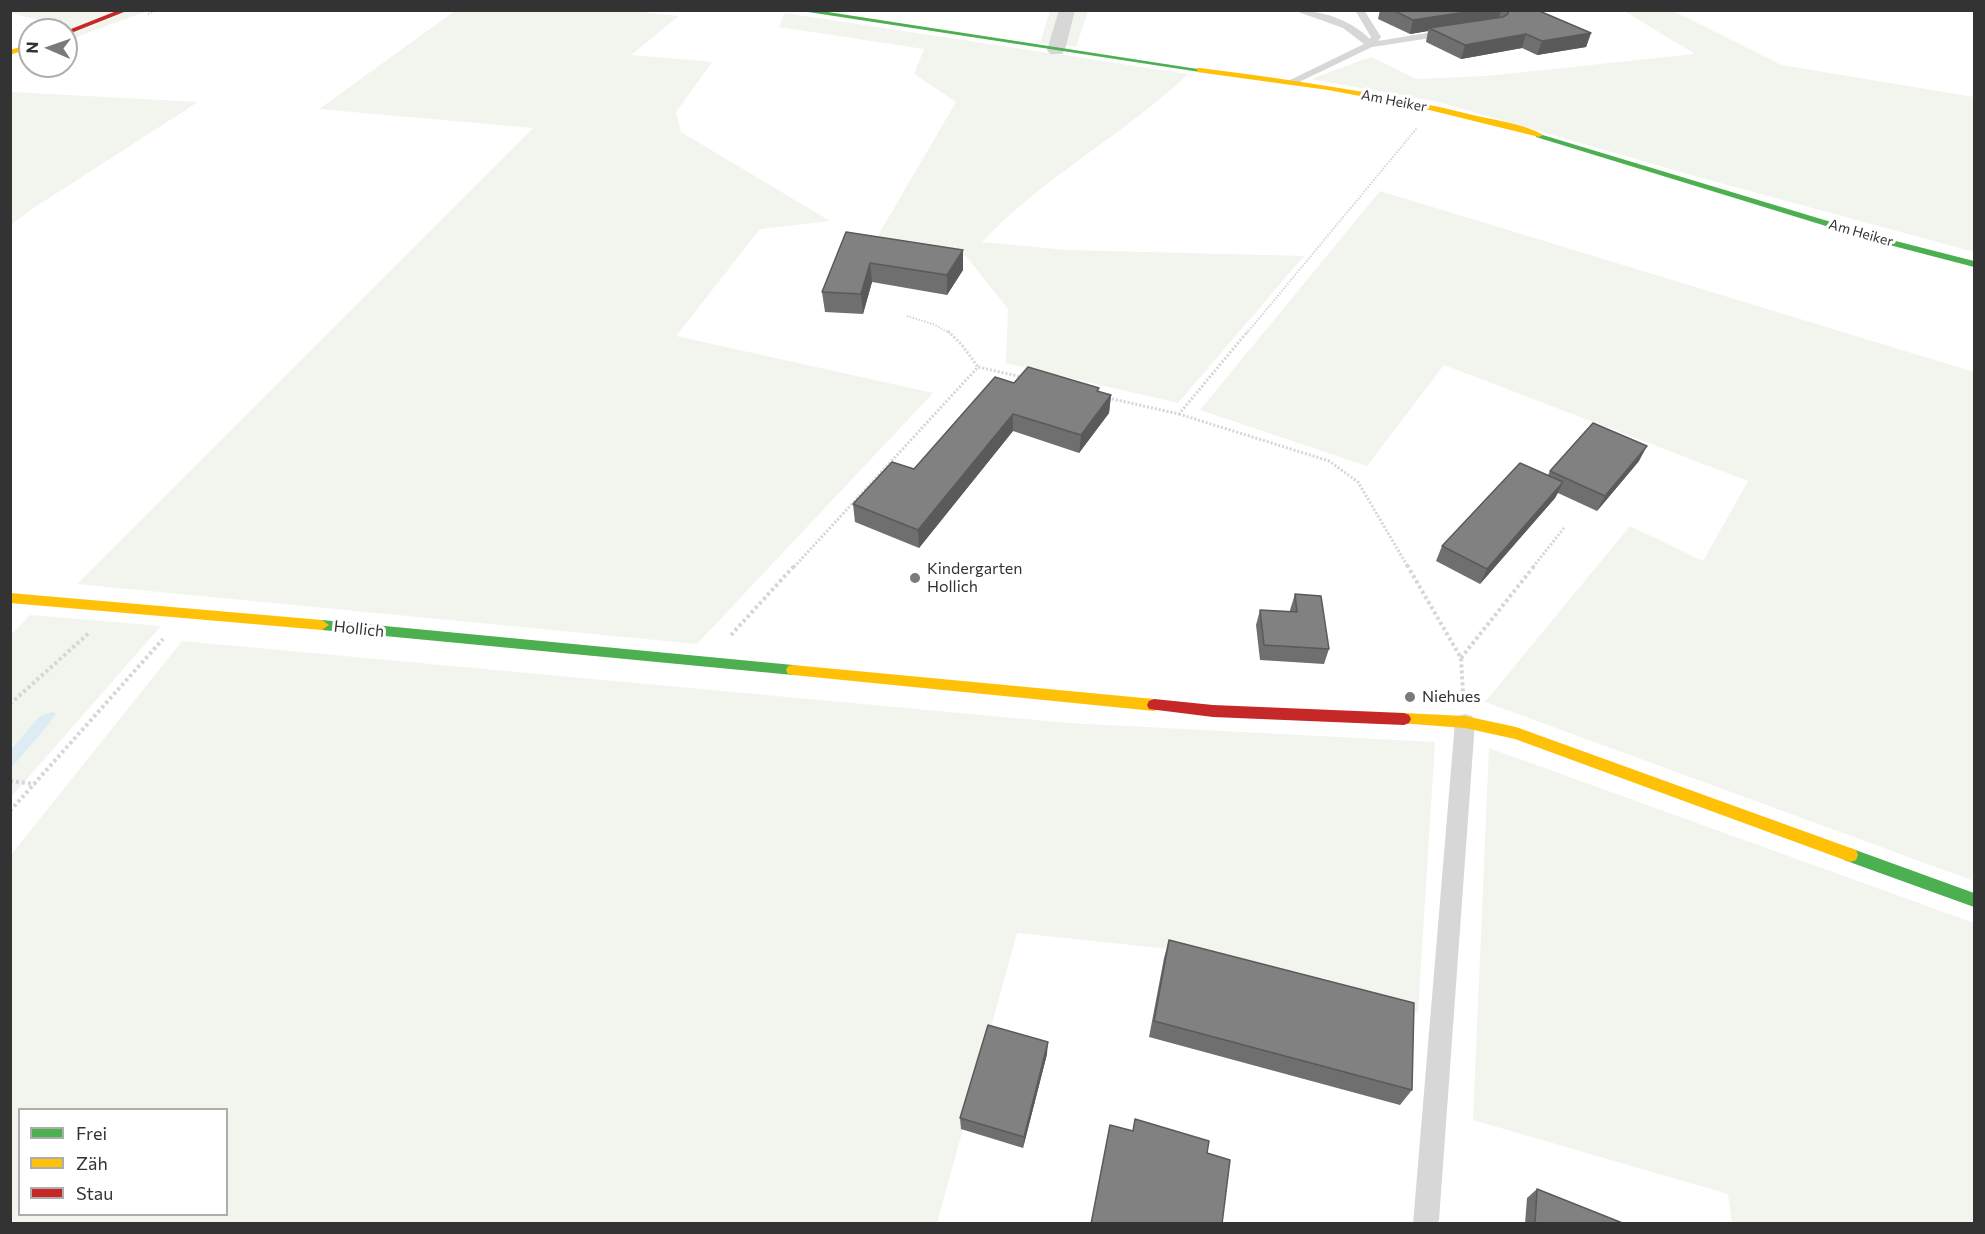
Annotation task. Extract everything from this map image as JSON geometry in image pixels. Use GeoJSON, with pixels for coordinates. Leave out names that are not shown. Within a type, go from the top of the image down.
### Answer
{"type":"FeatureCollection","features":[{"type":"Feature","properties":{"kind":"street"},"geometry":{"type":"LineString","coordinates":[[78,28],[126,10]]}},
{"type":"Feature","properties":{"kind":"street","name":"Am Heiker"},"geometry":{"type":"LineString","coordinates":[[798,10],[1056,50],[1293,82],[1434,108],[1514,127],[1881,240],[1974,264]]}},
{"type":"Feature","properties":{"kind":"street"},"geometry":{"type":"LineString","coordinates":[[1056,50],[1067,10]]}},
{"type":"Feature","properties":{"kind":"street","name":"Hollich"},"geometry":{"type":"LineString","coordinates":[[10,598],[188,612],[1213,711],[1465,722],[1516,733],[1974,900]]}},
{"type":"Feature","properties":{"kind":"lane"},"geometry":{"type":"LineString","coordinates":[[1298,10],[1324,16],[1344,25],[1370,45]]}},
{"type":"Feature","properties":{"kind":"lane"},"geometry":{"type":"LineString","coordinates":[[1359,10],[1376,37],[1370,45]]}},
{"type":"Feature","properties":{"kind":"lane"},"geometry":{"type":"LineString","coordinates":[[1293,82],[1370,45],[1463,31]]}},
{"type":"Feature","properties":{"kind":"lane"},"geometry":{"type":"LineString","coordinates":[[1425,1220],[1465,722]]}},
{"type":"Feature","properties":{"kind":"path"},"geometry":{"type":"LineString","coordinates":[[1179,414],[1434,108]]}},
{"type":"Feature","properties":{"kind":"path"},"geometry":{"type":"LineString","coordinates":[[907,316],[944,326],[958,338],[978,367],[1023,377]]}},
{"type":"Feature","properties":{"kind":"path"},"geometry":{"type":"LineString","coordinates":[[708,663],[750,611],[978,367]]}},
{"type":"Feature","properties":{"kind":"path"},"geometry":{"type":"LineString","coordinates":[[1101,396],[1179,414],[1329,461],[1358,482],[1461,658],[1465,722]]}},
{"type":"Feature","properties":{"kind":"path"},"geometry":{"type":"LineString","coordinates":[[1461,658],[1564,528]]}},
{"type":"Feature","properties":{"kind":"path"},"geometry":{"type":"LineString","coordinates":[[10,704],[118,606]]}},
{"type":"Feature","properties":{"kind":"path"},"geometry":{"type":"LineString","coordinates":[[10,811],[188,612]]}},
{"type":"Feature","properties":{"kind":"path"},"geometry":{"type":"LineString","coordinates":[[10,782],[35,784]]}},
{"type":"Feature","properties":{"kind":"shaded area"},"geometry":{"type":"Polygon","coordinates":[[[10,11],[147,11],[78,37],[78,18],[31,18],[10,11]]]}},
{"type":"Feature","properties":{"kind":"shaded area"},"geometry":{"type":"Polygon","coordinates":[[[455,11],[632,11],[679,16],[631,55],[712,62],[676,112],[681,132],[830,221],[760,229],[676,336],[933,393],[697,644],[77,584],[533,128],[319,109],[455,11]]]}},
{"type":"Feature","properties":{"kind":"shaded area"},"geometry":{"type":"Polygon","coordinates":[[[1050,11],[1088,11],[1076,47],[1040,43],[1050,11]]]}},
{"type":"Feature","properties":{"kind":"shaded area"},"geometry":{"type":"Polygon","coordinates":[[[1624,11],[1673,11],[1781,65],[1974,97],[1974,252],[1691,175],[1439,102],[1311,79],[1371,57],[1417,79],[1487,76],[1695,54],[1624,11]]]}},
{"type":"Feature","properties":{"kind":"shaded area"},"geometry":{"type":"Polygon","coordinates":[[[785,13],[1188,74],[1137,117],[1031,197],[982,242],[1067,250],[1304,256],[1178,403],[1006,363],[1008,309],[966,256],[873,244],[956,102],[914,74],[924,49],[779,27],[785,13]]]}},
{"type":"Feature","properties":{"kind":"shaded area"},"geometry":{"type":"Polygon","coordinates":[[[11,92],[198,102],[29,211],[11,225],[11,92]]]}},
{"type":"Feature","properties":{"kind":"shaded area"},"geometry":{"type":"Polygon","coordinates":[[[1380,191],[1974,372],[1974,881],[1485,702],[1630,526],[1703,561],[1748,481],[1444,365],[1367,466],[1200,410],[1380,191]]]}},
{"type":"Feature","properties":{"kind":"shaded area"},"geometry":{"type":"Polygon","coordinates":[[[30,615],[161,626],[11,797],[11,635],[30,615]]]}},
{"type":"Feature","properties":{"kind":"shaded area"},"geometry":{"type":"Polygon","coordinates":[[[182,641],[1068,723],[1435,742],[1418,1013],[1170,949],[1017,933],[937,1223],[11,1223],[10,856],[182,641]]]}},
{"type":"Feature","properties":{"kind":"shaded area"},"geometry":{"type":"Polygon","coordinates":[[[51,712],[56,713],[48,725],[11,768],[11,750],[39,717],[51,712]]]}},
{"type":"Feature","properties":{"kind":"shaded area"},"geometry":{"type":"Polygon","coordinates":[[[1489,748],[1974,923],[1974,1223],[1732,1223],[1728,1194],[1473,1120],[1489,748]]]}},
{"type":"Feature","properties":{"kind":"building"},"geometry":{"type":"Polygon","coordinates":[[[1393,10],[1479,10],[1413,20],[1393,10]]]}},
{"type":"Feature","properties":{"kind":"building"},"geometry":{"type":"Polygon","coordinates":[[[1508,10],[1537,10],[1591,33],[1542,41],[1526,34],[1465,45],[1429,28],[1503,17],[1508,14],[1508,10]]]}},
{"type":"Feature","properties":{"kind":"building"},"geometry":{"type":"Polygon","coordinates":[[[846,232],[963,250],[947,275],[870,263],[861,294],[822,292],[846,232]]]}},
{"type":"Feature","properties":{"kind":"building"},"geometry":{"type":"Polygon","coordinates":[[[1028,367],[1099,388],[1097,391],[1111,395],[1081,435],[1013,414],[918,530],[853,504],[892,462],[914,469],[995,377],[1014,383],[1028,367]]]}},
{"type":"Feature","properties":{"kind":"building"},"geometry":{"type":"Polygon","coordinates":[[[1593,423],[1647,446],[1605,496],[1550,471],[1593,423]]]}},
{"type":"Feature","properties":{"kind":"building"},"geometry":{"type":"Polygon","coordinates":[[[1520,463],[1563,482],[1487,569],[1442,546],[1520,463]]]}},
{"type":"Feature","properties":{"kind":"building"},"geometry":{"type":"Polygon","coordinates":[[[1295,594],[1321,596],[1329,649],[1264,645],[1260,610],[1297,612],[1295,594]]]}},
{"type":"Feature","properties":{"kind":"building"},"geometry":{"type":"Polygon","coordinates":[[[1169,940],[1414,1003],[1412,1090],[1154,1021],[1169,940]]]}},
{"type":"Feature","properties":{"kind":"building"},"geometry":{"type":"Polygon","coordinates":[[[988,1025],[1048,1042],[1024,1137],[960,1118],[988,1025]]]}},
{"type":"Feature","properties":{"kind":"building"},"geometry":{"type":"Polygon","coordinates":[[[1135,1119],[1209,1141],[1207,1153],[1230,1160],[1222,1224],[1091,1224],[1110,1125],[1133,1131],[1135,1119]]]}},
{"type":"Feature","properties":{"kind":"building"},"geometry":{"type":"Polygon","coordinates":[[[1537,1189],[1625,1224],[1535,1224],[1537,1189]]]}},
{"type":"Feature","properties":{"kind":"traffic: fast"},"geometry":{"type":"LineString","coordinates":[[798,10],[1200,70]]}},
{"type":"Feature","properties":{"kind":"traffic: fast"},"geometry":{"type":"LineString","coordinates":[[1539,135],[1881,240],[1974,264]]}},
{"type":"Feature","properties":{"kind":"traffic: fast"},"geometry":{"type":"LineString","coordinates":[[322,625],[793,670]]}},
{"type":"Feature","properties":{"kind":"traffic: fast"},"geometry":{"type":"LineString","coordinates":[[1850,855],[1974,900]]}},
{"type":"Feature","properties":{"kind":"traffic: slow"},"geometry":{"type":"LineString","coordinates":[[10,53],[18,50]]}},
{"type":"Feature","properties":{"kind":"traffic: slow"},"geometry":{"type":"LineString","coordinates":[[1200,70],[1328,88],[1413,103],[1539,135]]}},
{"type":"Feature","properties":{"kind":"traffic: slow"},"geometry":{"type":"LineString","coordinates":[[10,598],[322,625]]}},
{"type":"Feature","properties":{"kind":"traffic: slow"},"geometry":{"type":"LineString","coordinates":[[793,670],[1154,705]]}},
{"type":"Feature","properties":{"kind":"traffic: slow"},"geometry":{"type":"LineString","coordinates":[[1404,719],[1465,722],[1516,733],[1850,855]]}},
{"type":"Feature","properties":{"kind":"traffic: jam"},"geometry":{"type":"LineString","coordinates":[[78,28],[126,10]]}},
{"type":"Feature","properties":{"kind":"traffic: jam"},"geometry":{"type":"LineString","coordinates":[[1154,705],[1213,711],[1404,719]]}},
{"type":"Feature","properties":{"kind":"place","name":"Kindergarten Hollich"},"geometry":{"type":"Point","coordinates":[915,578]}},
{"type":"Feature","properties":{"kind":"place","name":"Niehues"},"geometry":{"type":"Point","coordinates":[1410,697]}}]}
